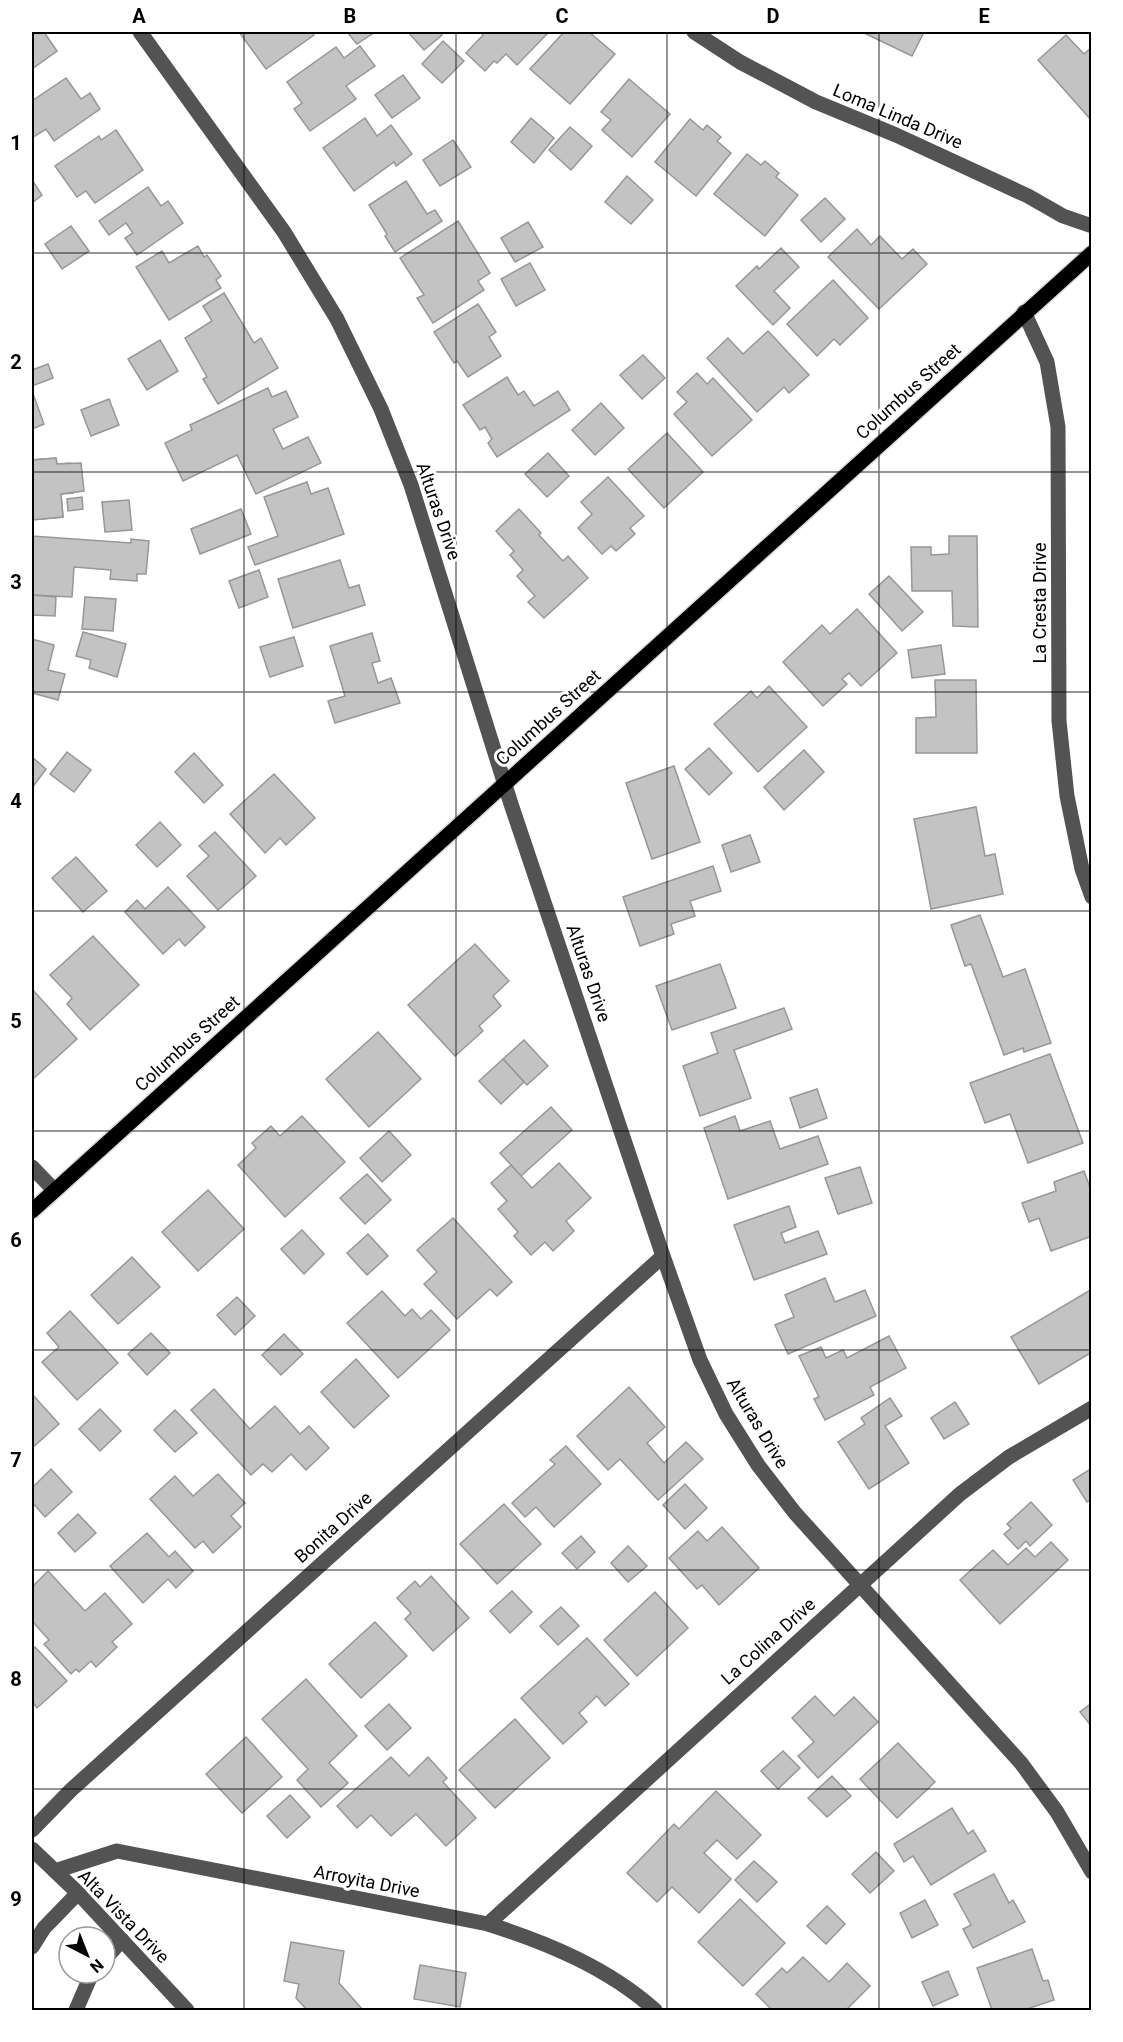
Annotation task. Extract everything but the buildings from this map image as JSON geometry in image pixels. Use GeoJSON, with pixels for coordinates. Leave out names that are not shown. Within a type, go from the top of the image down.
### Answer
{"type":"FeatureCollection","features":[{"type":"Feature","properties":{"kind":"main road","name":"Columbus Street"},"geometry":{"type":"LineString","coordinates":[[32,1211],[1024,312],[1092,253]]}},
{"type":"Feature","properties":{"kind":"street","name":"Alturas Drive"},"geometry":{"type":"LineString","coordinates":[[140,32],[284,232],[337,319],[381,410],[417,504],[505,782],[663,1256],[700,1360],[726,1414],[758,1466],[795,1513],[1021,1763],[1057,1812],[1092,1872]]}},
{"type":"Feature","properties":{"kind":"street","name":"Loma Linda Drive"},"geometry":{"type":"LineString","coordinates":[[694,32],[740,62],[816,102],[896,135],[1028,195],[1063,216],[1092,226]]}},
{"type":"Feature","properties":{"kind":"street","name":"La Cresta Drive"},"geometry":{"type":"LineString","coordinates":[[1024,312],[1047,362],[1059,427],[1059,721],[1067,796],[1082,869],[1092,897]]}},
{"type":"Feature","properties":{"kind":"street"},"geometry":{"type":"LineString","coordinates":[[32,1167],[54,1190]]}},
{"type":"Feature","properties":{"kind":"street","name":"Bonita Drive"},"geometry":{"type":"LineString","coordinates":[[32,1830],[71,1790],[663,1256]]}},
{"type":"Feature","properties":{"kind":"street","name":"La Colina Drive"},"geometry":{"type":"LineString","coordinates":[[488,1924],[960,1494],[1009,1457],[1092,1408]]}},
{"type":"Feature","properties":{"kind":"street","name":"Alta Vista Drive"},"geometry":{"type":"LineString","coordinates":[[32,1849],[78,1893],[188,2010]]}},
{"type":"Feature","properties":{"kind":"street","name":"Arroyita Drive"},"geometry":{"type":"LineString","coordinates":[[55,1871],[117,1851],[488,1924],[538,1940],[593,1966],[656,2010]]}},
{"type":"Feature","properties":{"kind":"street"},"geometry":{"type":"LineString","coordinates":[[32,1947],[44,1928],[78,1893]]}},
{"type":"Feature","properties":{"kind":"street"},"geometry":{"type":"LineString","coordinates":[[117,1946],[122,1940]]}},
{"type":"Feature","properties":{"kind":"street"},"geometry":{"type":"LineString","coordinates":[[76,2010],[87,1985]]}}]}
